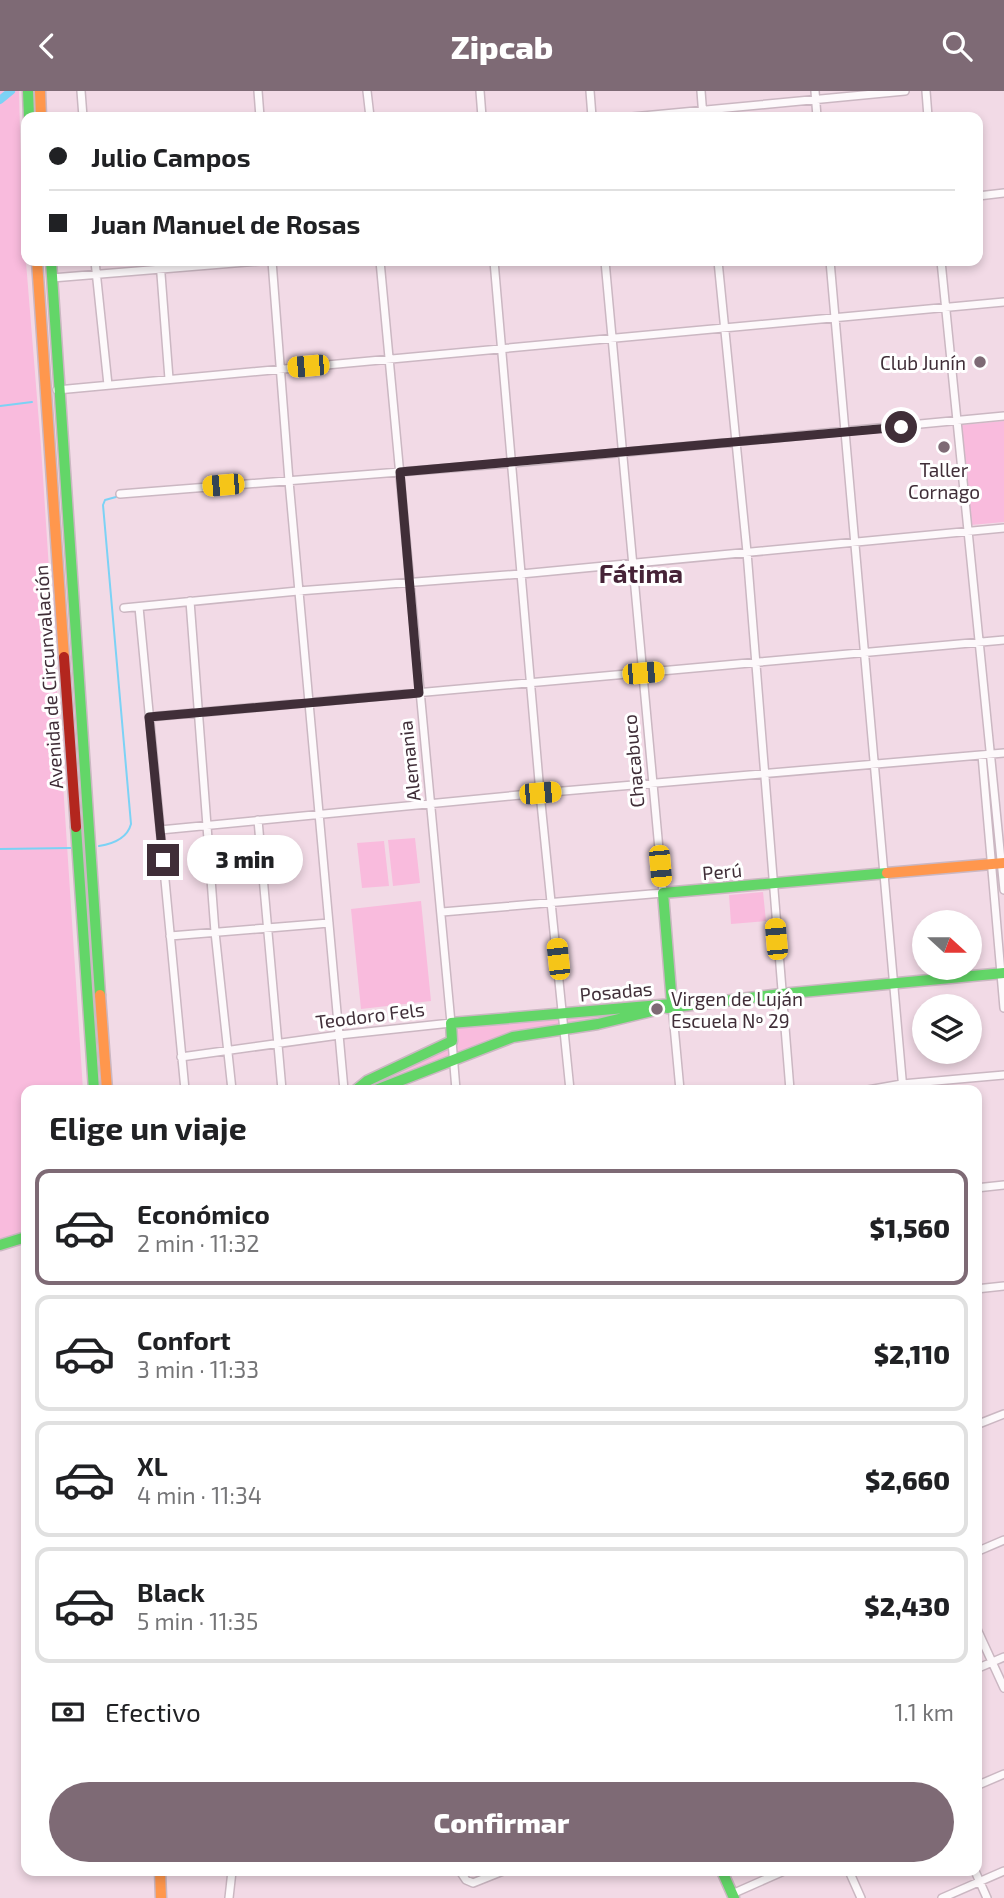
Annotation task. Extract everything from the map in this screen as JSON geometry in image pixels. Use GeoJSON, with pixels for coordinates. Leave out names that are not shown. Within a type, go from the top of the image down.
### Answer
{"type":"FeatureCollection","features":[{"type":"Feature","properties":{"kind":"main road"},"geometry":{"type":"LineString","coordinates":[[29,91],[30,112]]}},
{"type":"Feature","properties":{"kind":"main road"},"geometry":{"type":"LineString","coordinates":[[40,91],[41,112]]}},
{"type":"Feature","properties":{"kind":"main road","name":"Avenida de Circunvalación"},"geometry":{"type":"LineString","coordinates":[[37,266],[94,1085]]}},
{"type":"Feature","properties":{"kind":"main road","name":"Avenida de Circunvalación"},"geometry":{"type":"LineString","coordinates":[[51,266],[107,1085]]}},
{"type":"Feature","properties":{"kind":"main road","name":"Perú"},"geometry":{"type":"LineString","coordinates":[[663,894],[999,863]]}},
{"type":"Feature","properties":{"kind":"main road","name":"Chacabuco"},"geometry":{"type":"LineString","coordinates":[[663,894],[672,1005]]}},
{"type":"Feature","properties":{"kind":"main road","name":"Posadas"},"geometry":{"type":"LineString","coordinates":[[563,1014],[1002,973]]}},
{"type":"Feature","properties":{"kind":"main road","name":"Posadas"},"geometry":{"type":"LineString","coordinates":[[388,1085],[513,1037],[598,1024],[672,1005]]}},
{"type":"Feature","properties":{"kind":"main road","name":"Teodoro Fels"},"geometry":{"type":"LineString","coordinates":[[451,1023],[563,1014]]}},
{"type":"Feature","properties":{"kind":"main road","name":"Alemania"},"geometry":{"type":"LineString","coordinates":[[451,1023],[452,1041]]}},
{"type":"Feature","properties":{"kind":"main road"},"geometry":{"type":"LineString","coordinates":[[364,1085],[452,1041]]}},
{"type":"Feature","properties":{"kind":"main road"},"geometry":{"type":"LineString","coordinates":[[0,1245],[21,1239]]}},
{"type":"Feature","properties":{"kind":"main road"},"geometry":{"type":"LineString","coordinates":[[160,1876],[161,1898]]}},
{"type":"Feature","properties":{"kind":"main road"},"geometry":{"type":"LineString","coordinates":[[724,1876],[733,1896]]}},
{"type":"Feature","properties":{"kind":"street"},"geometry":{"type":"LineString","coordinates":[[81,91],[83,112]]}},
{"type":"Feature","properties":{"kind":"street"},"geometry":{"type":"LineString","coordinates":[[258,91],[260,112]]}},
{"type":"Feature","properties":{"kind":"street"},"geometry":{"type":"LineString","coordinates":[[368,91],[370,112]]}},
{"type":"Feature","properties":{"kind":"street"},"geometry":{"type":"LineString","coordinates":[[480,91],[482,112]]}},
{"type":"Feature","properties":{"kind":"street"},"geometry":{"type":"LineString","coordinates":[[590,91],[592,112]]}},
{"type":"Feature","properties":{"kind":"street"},"geometry":{"type":"LineString","coordinates":[[701,91],[703,112]]}},
{"type":"Feature","properties":{"kind":"street"},"geometry":{"type":"LineString","coordinates":[[815,91],[817,112]]}},
{"type":"Feature","properties":{"kind":"street"},"geometry":{"type":"LineString","coordinates":[[719,112],[905,91]]}},
{"type":"Feature","properties":{"kind":"street"},"geometry":{"type":"LineString","coordinates":[[926,91],[928,112]]}},
{"type":"Feature","properties":{"kind":"street"},"geometry":{"type":"LineString","coordinates":[[983,195],[1004,193]]}},
{"type":"Feature","properties":{"kind":"street"},"geometry":{"type":"LineString","coordinates":[[95,266],[108,385]]}},
{"type":"Feature","properties":{"kind":"street"},"geometry":{"type":"LineString","coordinates":[[52,278],[153,266]]}},
{"type":"Feature","properties":{"kind":"street"},"geometry":{"type":"LineString","coordinates":[[160,266],[169,379]]}},
{"type":"Feature","properties":{"kind":"street"},"geometry":{"type":"LineString","coordinates":[[272,266],[289,481],[344,1085]]}},
{"type":"Feature","properties":{"kind":"street","name":"Alemania"},"geometry":{"type":"LineString","coordinates":[[381,266],[451,1023]]}},
{"type":"Feature","properties":{"kind":"street"},"geometry":{"type":"LineString","coordinates":[[494,266],[540,793],[570,1085]]}},
{"type":"Feature","properties":{"kind":"street","name":"Chacabuco"},"geometry":{"type":"LineString","coordinates":[[605,266],[663,894]]}},
{"type":"Feature","properties":{"kind":"street"},"geometry":{"type":"LineString","coordinates":[[719,266],[747,552],[790,1085]]}},
{"type":"Feature","properties":{"kind":"street"},"geometry":{"type":"LineString","coordinates":[[830,266],[902,1085]]}},
{"type":"Feature","properties":{"kind":"street"},"geometry":{"type":"LineString","coordinates":[[942,266],[991,754],[999,863],[1004,1008]]}},
{"type":"Feature","properties":{"kind":"street"},"geometry":{"type":"LineString","coordinates":[[46,390],[1004,302]]}},
{"type":"Feature","properties":{"kind":"street"},"geometry":{"type":"LineString","coordinates":[[120,494],[512,463],[1004,416]]}},
{"type":"Feature","properties":{"kind":"street"},"geometry":{"type":"LineString","coordinates":[[124,608],[1004,528]]}},
{"type":"Feature","properties":{"kind":"street"},"geometry":{"type":"LineString","coordinates":[[190,601],[215,932],[231,1085]]}},
{"type":"Feature","properties":{"kind":"street"},"geometry":{"type":"LineString","coordinates":[[139,607],[184,1085]]}},
{"type":"Feature","properties":{"kind":"street"},"geometry":{"type":"LineString","coordinates":[[149,717],[1004,640]]}},
{"type":"Feature","properties":{"kind":"street"},"geometry":{"type":"LineString","coordinates":[[160,830],[540,793],[1004,753]]}},
{"type":"Feature","properties":{"kind":"street"},"geometry":{"type":"LineString","coordinates":[[982,755],[1004,890]]}},
{"type":"Feature","properties":{"kind":"street"},"geometry":{"type":"LineString","coordinates":[[258,820],[282,1085]]}},
{"type":"Feature","properties":{"kind":"street","name":"Perú"},"geometry":{"type":"LineString","coordinates":[[442,912],[663,894]]}},
{"type":"Feature","properties":{"kind":"street"},"geometry":{"type":"LineString","coordinates":[[170,936],[329,923]]}},
{"type":"Feature","properties":{"kind":"street","name":"Chacabuco"},"geometry":{"type":"LineString","coordinates":[[672,1005],[680,1085]]}},
{"type":"Feature","properties":{"kind":"street","name":"Teodoro Fels"},"geometry":{"type":"LineString","coordinates":[[181,1057],[451,1023]]}},
{"type":"Feature","properties":{"kind":"street","name":"Alemania"},"geometry":{"type":"LineString","coordinates":[[452,1041],[456,1085]]}},
{"type":"Feature","properties":{"kind":"street"},"geometry":{"type":"LineString","coordinates":[[343,1075],[354,1085]]}},
{"type":"Feature","properties":{"kind":"street"},"geometry":{"type":"LineString","coordinates":[[919,1085],[1004,1075]]}},
{"type":"Feature","properties":{"kind":"street"},"geometry":{"type":"LineString","coordinates":[[982,1187],[1004,1185]]}},
{"type":"Feature","properties":{"kind":"street"},"geometry":{"type":"LineString","coordinates":[[982,1288],[1004,1286]]}},
{"type":"Feature","properties":{"kind":"street"},"geometry":{"type":"LineString","coordinates":[[982,1422],[1004,1413]]}},
{"type":"Feature","properties":{"kind":"street"},"geometry":{"type":"LineString","coordinates":[[982,1549],[1004,1539]]}},
{"type":"Feature","properties":{"kind":"street"},"geometry":{"type":"LineString","coordinates":[[982,1640],[1004,1688]]}},
{"type":"Feature","properties":{"kind":"street"},"geometry":{"type":"LineString","coordinates":[[982,1666],[1004,1657]]}},
{"type":"Feature","properties":{"kind":"street"},"geometry":{"type":"LineString","coordinates":[[982,1783],[1004,1774]]}},
{"type":"Feature","properties":{"kind":"street"},"geometry":{"type":"LineString","coordinates":[[942,1898],[1004,1871]]}},
{"type":"Feature","properties":{"kind":"street"},"geometry":{"type":"LineString","coordinates":[[229,1898],[231,1876]]}},
{"type":"Feature","properties":{"kind":"street"},"geometry":{"type":"LineString","coordinates":[[463,1876],[473,1883],[492,1876]]}},
{"type":"Feature","properties":{"kind":"street"},"geometry":{"type":"LineString","coordinates":[[733,1896],[774,1876]]}},
{"type":"Feature","properties":{"kind":"street"},"geometry":{"type":"LineString","coordinates":[[851,1876],[861,1898]]}},
{"type":"Feature","properties":{"kind":"street"},"geometry":{"type":"LineString","coordinates":[[977,1876],[987,1898]]}},
{"type":"Feature","properties":{"kind":"shaded area"},"geometry":{"type":"Polygon","coordinates":[[[0,91],[19,91],[21,266],[26,266],[41,447],[83,1085],[21,1085],[21,1233],[0,1239],[0,91]]]}},
{"type":"Feature","properties":{"kind":"shaded area"},"geometry":{"type":"Polygon","coordinates":[[[1004,421],[1004,522],[971,525],[961,425],[1004,421]]]}},
{"type":"Feature","properties":{"kind":"shaded area"},"geometry":{"type":"Polygon","coordinates":[[[415,838],[420,883],[393,886],[388,840],[415,838]]]}},
{"type":"Feature","properties":{"kind":"shaded area"},"geometry":{"type":"Polygon","coordinates":[[[384,841],[389,886],[362,888],[357,843],[384,841]]]}},
{"type":"Feature","properties":{"kind":"shaded area"},"geometry":{"type":"Polygon","coordinates":[[[763,892],[766,921],[731,924],[729,895],[763,892]]]}},
{"type":"Feature","properties":{"kind":"shaded area"},"geometry":{"type":"Polygon","coordinates":[[[421,901],[431,1001],[361,1009],[351,909],[421,901]]]}},
{"type":"Feature","properties":{"kind":"shaded area"},"geometry":{"type":"Polygon","coordinates":[[[653,1011],[513,1037],[386,1085],[361,1085],[452,1041],[451,1023],[653,1011]]]}},
{"type":"Feature","properties":{"kind":"waterway"},"geometry":{"type":"LineString","coordinates":[[0,100],[11,91]]}},
{"type":"Feature","properties":{"kind":"waterway"},"geometry":{"type":"LineString","coordinates":[[0,406],[32,402]]}},
{"type":"Feature","properties":{"kind":"waterway"},"geometry":{"type":"LineString","coordinates":[[99,846],[123,837],[131,824],[103,505],[105,500],[116,497]]}},
{"type":"Feature","properties":{"kind":"waterway"},"geometry":{"type":"LineString","coordinates":[[0,849],[71,848]]}},
{"type":"Feature","properties":{"kind":"traffic: fast"},"geometry":{"type":"LineString","coordinates":[[28,91],[29,112]]}},
{"type":"Feature","properties":{"kind":"traffic: fast"},"geometry":{"type":"LineString","coordinates":[[51,266],[100,995]]}},
{"type":"Feature","properties":{"kind":"traffic: fast"},"geometry":{"type":"LineString","coordinates":[[76,827],[94,1085]]}},
{"type":"Feature","properties":{"kind":"traffic: fast"},"geometry":{"type":"LineString","coordinates":[[362,1085],[452,1041],[451,1023],[672,1004],[663,893],[887,873]]}},
{"type":"Feature","properties":{"kind":"traffic: fast"},"geometry":{"type":"LineString","coordinates":[[667,1008],[781,994],[1004,973]]}},
{"type":"Feature","properties":{"kind":"traffic: fast"},"geometry":{"type":"LineString","coordinates":[[389,1085],[513,1037],[598,1024],[652,1011]]}},
{"type":"Feature","properties":{"kind":"traffic: fast"},"geometry":{"type":"LineString","coordinates":[[0,1245],[21,1239]]}},
{"type":"Feature","properties":{"kind":"traffic: fast"},"geometry":{"type":"LineString","coordinates":[[724,1876],[734,1898]]}},
{"type":"Feature","properties":{"kind":"traffic: slow"},"geometry":{"type":"LineString","coordinates":[[40,91],[41,112]]}},
{"type":"Feature","properties":{"kind":"traffic: slow"},"geometry":{"type":"LineString","coordinates":[[37,266],[64,657]]}},
{"type":"Feature","properties":{"kind":"traffic: slow"},"geometry":{"type":"LineString","coordinates":[[887,873],[1004,863]]}},
{"type":"Feature","properties":{"kind":"traffic: slow"},"geometry":{"type":"LineString","coordinates":[[100,995],[107,1085]]}},
{"type":"Feature","properties":{"kind":"traffic: slow"},"geometry":{"type":"LineString","coordinates":[[160,1876],[161,1898]]}},
{"type":"Feature","properties":{"kind":"traffic: jam"},"geometry":{"type":"LineString","coordinates":[[64,657],[76,827]]}},
{"type":"Feature","properties":{"kind":"place","name":"Club Junín"},"geometry":{"type":"Point","coordinates":[980,362]}},
{"type":"Feature","properties":{"kind":"place","name":"Taller Cornago"},"geometry":{"type":"Point","coordinates":[944,447]}},
{"type":"Feature","properties":{"kind":"place","name":"Virgen de Luján Escuela Nº 29"},"geometry":{"type":"Point","coordinates":[657,1009]}},
{"type":"Feature","properties":{"kind":"district","name":"Fátima"},"geometry":{"type":"Point","coordinates":[641,572]}},
{"type":"Feature","properties":{"kind":"route"},"geometry":{"type":"LineString","coordinates":[[163,860],[149,717],[419,693],[400,472],[901,427]]}}]}
